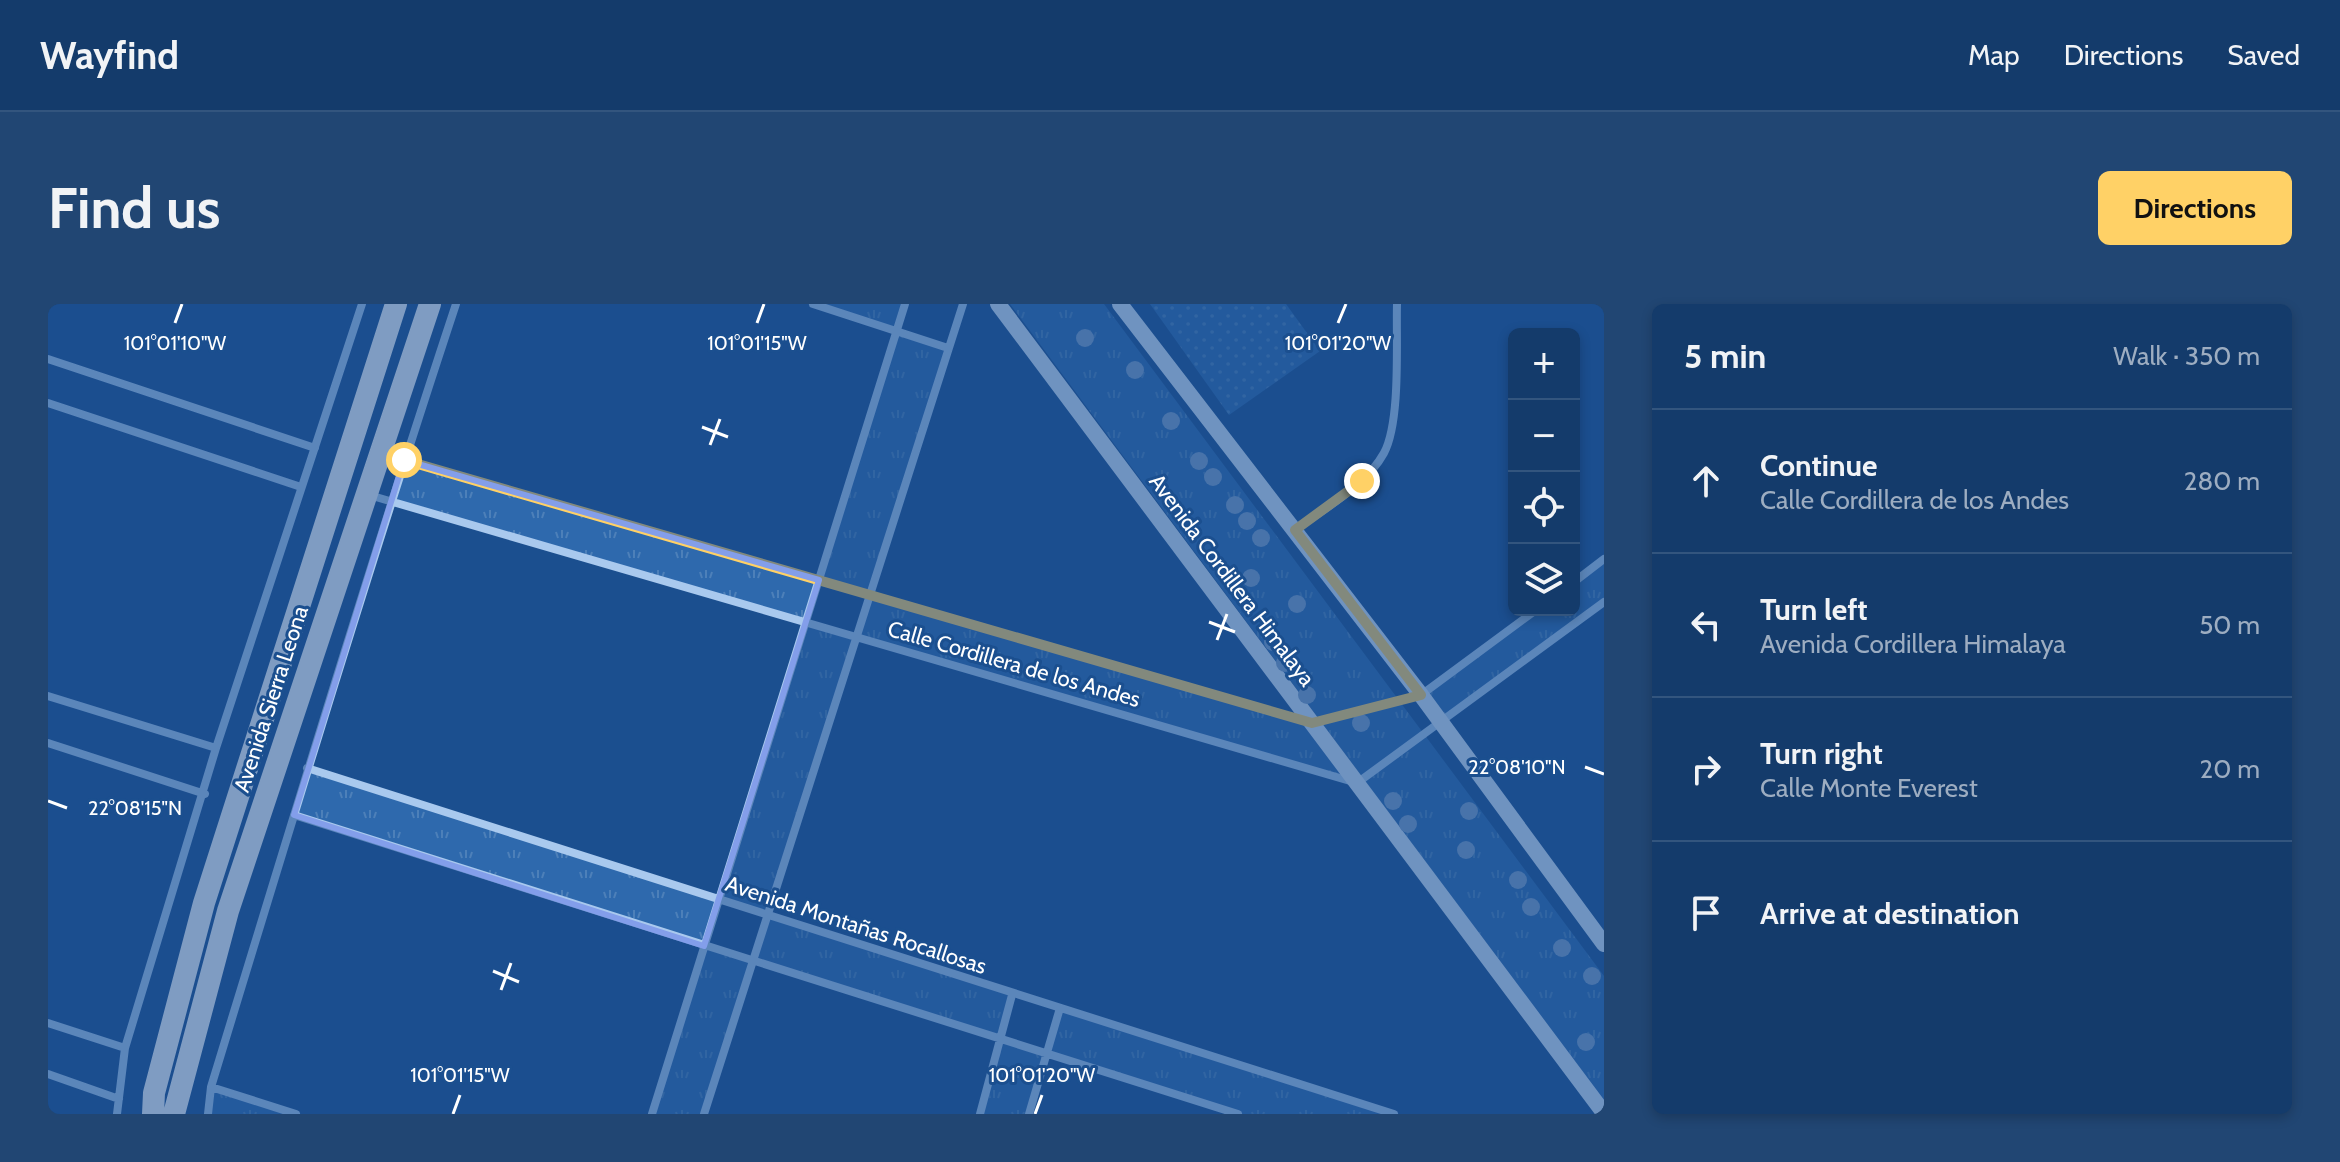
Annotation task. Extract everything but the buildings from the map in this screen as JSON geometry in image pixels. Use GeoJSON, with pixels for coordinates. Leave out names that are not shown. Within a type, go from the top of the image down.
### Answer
{"type":"FeatureCollection","features":[{"type":"Feature","properties":{"kind":"highway","name":"Avenida Sierra Leona"},"geometry":{"type":"LineString","coordinates":[[153,1114],[154,1093],[204,903],[396,304]]}},
{"type":"Feature","properties":{"kind":"highway","name":"Avenida Sierra Leona"},"geometry":{"type":"LineString","coordinates":[[174,1114],[228,911],[430,304]]}},
{"type":"Feature","properties":{"kind":"highway"},"geometry":{"type":"LineString","coordinates":[[139,1114],[140,1092],[204,903]]}},
{"type":"Feature","properties":{"kind":"main road","name":"Avenida Cordillera Himalaya"},"geometry":{"type":"LineString","coordinates":[[998,304],[1604,1113]]}},
{"type":"Feature","properties":{"kind":"main road"},"geometry":{"type":"LineString","coordinates":[[1120,304],[1421,695],[1604,944]]}},
{"type":"Feature","properties":{"kind":"street","name":"Avenida Sierra Leona"},"geometry":{"type":"LineString","coordinates":[[117,1114],[125,1048],[205,794],[216,748],[362,304]]}},
{"type":"Feature","properties":{"kind":"street"},"geometry":{"type":"LineString","coordinates":[[208,1114],[211,1087],[307,768],[390,501],[456,304]]}},
{"type":"Feature","properties":{"kind":"street"},"geometry":{"type":"LineString","coordinates":[[813,304],[948,348]]}},
{"type":"Feature","properties":{"kind":"street"},"geometry":{"type":"LineString","coordinates":[[652,1114],[905,304]]}},
{"type":"Feature","properties":{"kind":"street"},"geometry":{"type":"LineString","coordinates":[[704,1114],[963,304]]}},
{"type":"Feature","properties":{"kind":"street"},"geometry":{"type":"LineString","coordinates":[[1295,530],[1362,481],[1385,451],[1394,403],[1397,304]]}},
{"type":"Feature","properties":{"kind":"street"},"geometry":{"type":"LineString","coordinates":[[48,359],[315,448]]}},
{"type":"Feature","properties":{"kind":"street"},"geometry":{"type":"LineString","coordinates":[[48,403],[301,487]]}},
{"type":"Feature","properties":{"kind":"street","name":"Calle Cordillera de los Andes"},"geometry":{"type":"LineString","coordinates":[[404,460],[1312,723]]}},
{"type":"Feature","properties":{"kind":"street","name":"Calle Cordillera de los Andes"},"geometry":{"type":"LineString","coordinates":[[366,495],[1357,783]]}},
{"type":"Feature","properties":{"kind":"street"},"geometry":{"type":"LineString","coordinates":[[1580,577],[1604,559]]}},
{"type":"Feature","properties":{"kind":"street"},"geometry":{"type":"LineString","coordinates":[[1357,783],[1604,602]]}},
{"type":"Feature","properties":{"kind":"street"},"geometry":{"type":"LineString","coordinates":[[1312,723],[1421,695],[1528,616]]}},
{"type":"Feature","properties":{"kind":"street"},"geometry":{"type":"LineString","coordinates":[[48,696],[216,748]]}},
{"type":"Feature","properties":{"kind":"street"},"geometry":{"type":"LineString","coordinates":[[48,743],[205,794]]}},
{"type":"Feature","properties":{"kind":"street","name":"Avenida Montañas Rocallosas"},"geometry":{"type":"LineString","coordinates":[[307,768],[1012,995],[1394,1114]]}},
{"type":"Feature","properties":{"kind":"street"},"geometry":{"type":"LineString","coordinates":[[294,815],[1238,1114]]}},
{"type":"Feature","properties":{"kind":"street"},"geometry":{"type":"LineString","coordinates":[[980,1114],[1012,995]]}},
{"type":"Feature","properties":{"kind":"street"},"geometry":{"type":"LineString","coordinates":[[1029,1114],[1060,1008]]}},
{"type":"Feature","properties":{"kind":"street"},"geometry":{"type":"LineString","coordinates":[[48,1023],[125,1048]]}},
{"type":"Feature","properties":{"kind":"street"},"geometry":{"type":"LineString","coordinates":[[48,1074],[119,1099]]}},
{"type":"Feature","properties":{"kind":"street"},"geometry":{"type":"LineString","coordinates":[[211,1087],[296,1114]]}},
{"type":"Feature","properties":{"kind":"highlighted area"},"geometry":{"type":"Polygon","coordinates":[[[404,460],[819,580],[704,946],[294,815],[404,460]]]}},
{"type":"Feature","properties":{"kind":"green space"},"geometry":{"type":"Polygon","coordinates":[[[813,304],[905,304],[897,331],[948,348],[870,595],[1312,723],[1357,783],[856,637],[869,595],[819,580],[897,332],[813,304]]]}},
{"type":"Feature","properties":{"kind":"green space"},"geometry":{"type":"Polygon","coordinates":[[[1010,304],[1104,304],[1604,976],[1604,1102],[1010,304]]]}},
{"type":"Feature","properties":{"kind":"green space"},"geometry":{"type":"Polygon","coordinates":[[[1150,304],[1286,304],[1320,351],[1229,415],[1150,304]]]}},
{"type":"Feature","properties":{"kind":"green space"},"geometry":{"type":"Polygon","coordinates":[[[404,460],[819,580],[806,622],[856,637],[767,915],[1012,995],[1000,1040],[1045,1055],[1060,1008],[1394,1114],[1238,1114],[1046,1055],[1029,1114],[980,1114],[1000,1041],[753,961],[704,1114],[652,1114],[704,946],[294,815],[307,768],[719,900],[805,622],[390,501],[404,460]],[[719,900],[705,946],[752,961],[767,916],[719,900]]]}},
{"type":"Feature","properties":{"kind":"green space"},"geometry":{"type":"Polygon","coordinates":[[[1604,559],[1604,602],[1441,722],[1421,695],[1528,616],[1580,616],[1580,577],[1604,559]]]}},
{"type":"Feature","properties":{"kind":"green space"},"geometry":{"type":"Polygon","coordinates":[[[211,1087],[296,1114],[208,1114],[211,1087]]]}},
{"type":"Feature","properties":{"kind":"route"},"geometry":{"type":"LineString","coordinates":[[404,460],[1312,723],[1421,695],[1295,530],[1362,481]]}}]}
